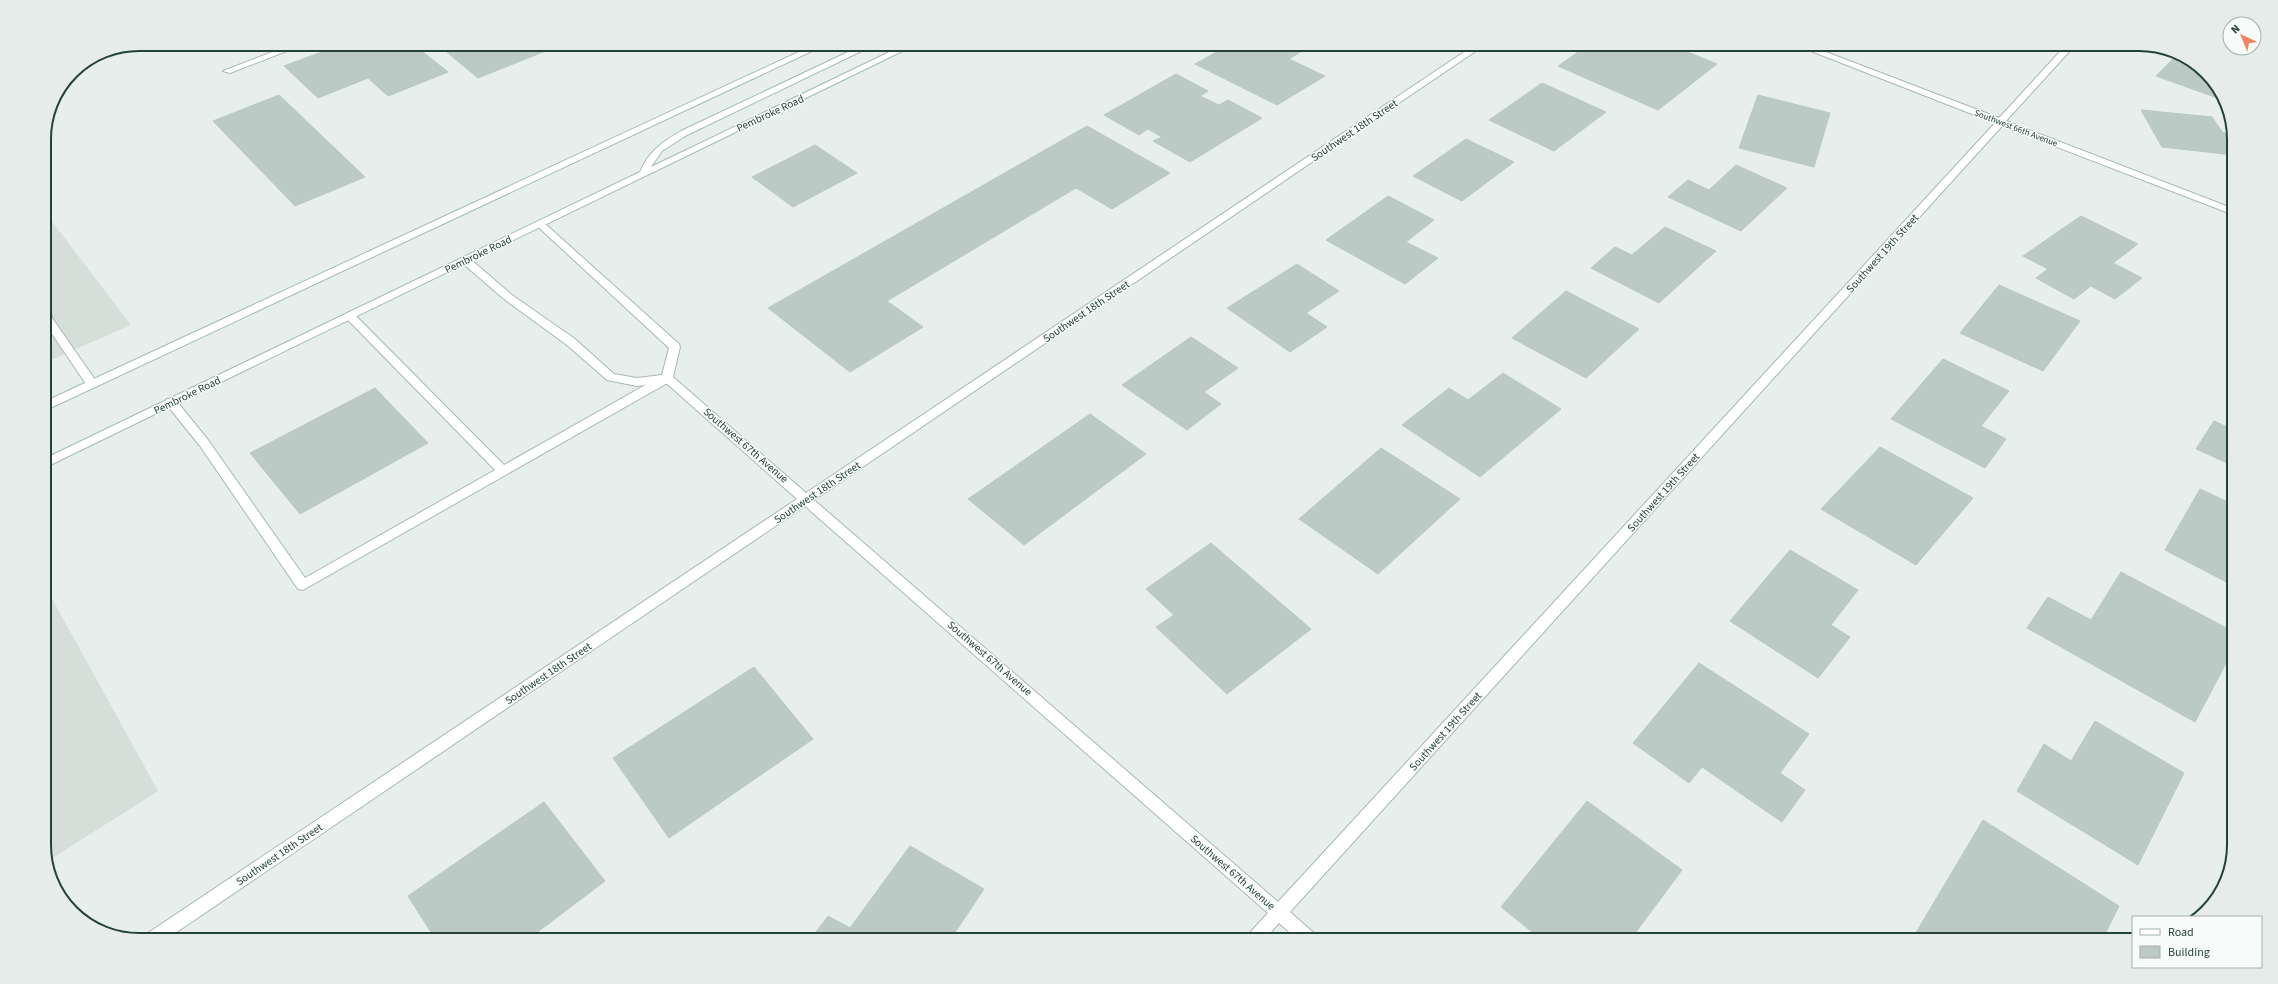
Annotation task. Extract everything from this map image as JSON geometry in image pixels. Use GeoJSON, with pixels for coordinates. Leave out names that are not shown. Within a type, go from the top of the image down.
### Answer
{"type":"FeatureCollection","features":[{"type":"Feature","properties":{"kind":"street"},"geometry":{"type":"LineString","coordinates":[[227,71],[282,51]]}},
{"type":"Feature","properties":{"kind":"street"},"geometry":{"type":"LineString","coordinates":[[51,404],[808,51]]}},
{"type":"Feature","properties":{"kind":"street"},"geometry":{"type":"LineString","coordinates":[[644,173],[650,158],[656,151],[684,133],[857,51]]}},
{"type":"Feature","properties":{"kind":"street","name":"Pembroke Road"},"geometry":{"type":"LineString","coordinates":[[51,461],[898,51]]}},
{"type":"Feature","properties":{"kind":"street","name":"Southwest 18th Street"},"geometry":{"type":"LineString","coordinates":[[161,933],[1472,51]]}},
{"type":"Feature","properties":{"kind":"street","name":"Southwest 66th Avenue"},"geometry":{"type":"LineString","coordinates":[[1816,51],[2227,209]]}},
{"type":"Feature","properties":{"kind":"street","name":"Southwest 19th Street"},"geometry":{"type":"LineString","coordinates":[[1260,933],[2066,51]]}},
{"type":"Feature","properties":{"kind":"street"},"geometry":{"type":"LineString","coordinates":[[171,402],[204,443],[303,585],[667,378],[675,347],[540,224]]}},
{"type":"Feature","properties":{"kind":"street"},"geometry":{"type":"LineString","coordinates":[[465,260],[508,297],[571,342],[611,377],[638,382],[667,378]]}},
{"type":"Feature","properties":{"kind":"street"},"geometry":{"type":"LineString","coordinates":[[350,315],[503,471]]}},
{"type":"Feature","properties":{"kind":"street"},"geometry":{"type":"LineString","coordinates":[[51,324],[92,384]]}},
{"type":"Feature","properties":{"kind":"street","name":"Southwest 67th Avenue"},"geometry":{"type":"LineString","coordinates":[[667,378],[807,498],[1302,933]]}},
{"type":"Feature","properties":{"kind":"shaded area"},"geometry":{"type":"Polygon","coordinates":[[[51,220],[131,325],[51,360],[51,220]]]}},
{"type":"Feature","properties":{"kind":"shaded area"},"geometry":{"type":"Polygon","coordinates":[[[51,597],[158,791],[52,858],[51,851],[51,597]]]}},
{"type":"Feature","properties":{"kind":"building"},"geometry":{"type":"Polygon","coordinates":[[[324,51],[422,51],[448,72],[388,96],[368,78],[318,98],[284,66],[324,51]]]}},
{"type":"Feature","properties":{"kind":"building"},"geometry":{"type":"Polygon","coordinates":[[[445,51],[546,51],[478,78],[445,51]]]}},
{"type":"Feature","properties":{"kind":"building"},"geometry":{"type":"Polygon","coordinates":[[[1218,51],[1302,51],[1289,59],[1325,76],[1277,105],[1195,64],[1218,51]]]}},
{"type":"Feature","properties":{"kind":"building"},"geometry":{"type":"Polygon","coordinates":[[[1580,51],[1586,53],[1589,51],[1685,51],[1717,64],[1658,110],[1558,66],[1580,51]]]}},
{"type":"Feature","properties":{"kind":"building"},"geometry":{"type":"Polygon","coordinates":[[[2174,58],[2197,73],[2205,81],[2217,98],[2156,76],[2174,58]]]}},
{"type":"Feature","properties":{"kind":"building"},"geometry":{"type":"Polygon","coordinates":[[[1176,74],[1208,91],[1200,96],[1219,105],[1228,100],[1262,118],[1190,162],[1153,141],[1162,137],[1148,129],[1139,135],[1104,115],[1176,74]]]}},
{"type":"Feature","properties":{"kind":"building"},"geometry":{"type":"Polygon","coordinates":[[[1542,83],[1606,112],[1554,151],[1489,120],[1542,83]]]}},
{"type":"Feature","properties":{"kind":"building"},"geometry":{"type":"Polygon","coordinates":[[[279,95],[365,177],[295,206],[213,121],[279,95]]]}},
{"type":"Feature","properties":{"kind":"building"},"geometry":{"type":"Polygon","coordinates":[[[1758,95],[1830,113],[1814,167],[1739,148],[1758,95]]]}},
{"type":"Feature","properties":{"kind":"building"},"geometry":{"type":"Polygon","coordinates":[[[2141,110],[2212,117],[2223,133],[2227,133],[2227,154],[2162,147],[2141,110]]]}},
{"type":"Feature","properties":{"kind":"building"},"geometry":{"type":"Polygon","coordinates":[[[1087,126],[1170,173],[1112,209],[1076,188],[887,301],[923,327],[850,372],[768,308],[1087,126]]]}},
{"type":"Feature","properties":{"kind":"building"},"geometry":{"type":"Polygon","coordinates":[[[1466,139],[1514,162],[1462,201],[1413,176],[1466,139]]]}},
{"type":"Feature","properties":{"kind":"building"},"geometry":{"type":"Polygon","coordinates":[[[815,145],[857,173],[793,207],[752,177],[815,145]]]}},
{"type":"Feature","properties":{"kind":"building"},"geometry":{"type":"Polygon","coordinates":[[[1736,165],[1787,188],[1741,231],[1668,197],[1688,180],[1709,190],[1736,165]]]}},
{"type":"Feature","properties":{"kind":"building"},"geometry":{"type":"Polygon","coordinates":[[[1388,196],[1434,220],[1406,242],[1438,258],[1405,284],[1326,240],[1388,196]]]}},
{"type":"Feature","properties":{"kind":"building"},"geometry":{"type":"Polygon","coordinates":[[[2081,216],[2138,244],[2113,263],[2142,278],[2115,299],[2091,286],[2074,299],[2036,278],[2048,269],[2023,256],[2081,216]]]}},
{"type":"Feature","properties":{"kind":"building"},"geometry":{"type":"Polygon","coordinates":[[[1665,227],[1716,251],[1659,303],[1591,268],[1615,247],[1632,255],[1665,227]]]}},
{"type":"Feature","properties":{"kind":"building"},"geometry":{"type":"Polygon","coordinates":[[[1297,264],[1339,291],[1306,313],[1327,327],[1290,352],[1227,308],[1297,264]]]}},
{"type":"Feature","properties":{"kind":"building"},"geometry":{"type":"Polygon","coordinates":[[[1999,285],[2080,321],[2043,371],[1960,333],[1999,285]]]}},
{"type":"Feature","properties":{"kind":"building"},"geometry":{"type":"Polygon","coordinates":[[[1566,291],[1639,329],[1586,378],[1512,338],[1566,291]]]}},
{"type":"Feature","properties":{"kind":"building"},"geometry":{"type":"Polygon","coordinates":[[[1191,337],[1238,368],[1204,392],[1221,404],[1187,430],[1122,385],[1191,337]]]}},
{"type":"Feature","properties":{"kind":"building"},"geometry":{"type":"Polygon","coordinates":[[[1943,359],[2009,391],[1981,426],[2006,439],[1985,468],[1891,419],[1943,359]]]}},
{"type":"Feature","properties":{"kind":"building"},"geometry":{"type":"Polygon","coordinates":[[[1503,373],[1561,409],[1480,477],[1402,425],[1449,388],[1468,400],[1503,373]]]}},
{"type":"Feature","properties":{"kind":"building"},"geometry":{"type":"Polygon","coordinates":[[[375,388],[428,443],[300,514],[250,453],[375,388]]]}},
{"type":"Feature","properties":{"kind":"building"},"geometry":{"type":"Polygon","coordinates":[[[1090,414],[1146,454],[1024,545],[968,499],[1090,414]]]}},
{"type":"Feature","properties":{"kind":"building"},"geometry":{"type":"Polygon","coordinates":[[[2214,421],[2227,427],[2227,463],[2196,449],[2214,421]]]}},
{"type":"Feature","properties":{"kind":"building"},"geometry":{"type":"Polygon","coordinates":[[[1880,447],[1973,498],[1916,565],[1821,509],[1880,447]]]}},
{"type":"Feature","properties":{"kind":"building"},"geometry":{"type":"Polygon","coordinates":[[[1381,448],[1460,499],[1378,574],[1299,519],[1381,448]]]}},
{"type":"Feature","properties":{"kind":"building"},"geometry":{"type":"Polygon","coordinates":[[[2200,489],[2227,502],[2227,582],[2165,550],[2200,489]]]}},
{"type":"Feature","properties":{"kind":"building"},"geometry":{"type":"Polygon","coordinates":[[[1211,543],[1311,629],[1227,694],[1156,627],[1174,615],[1146,589],[1211,543]]]}},
{"type":"Feature","properties":{"kind":"building"},"geometry":{"type":"Polygon","coordinates":[[[1790,550],[1858,590],[1831,625],[1850,637],[1818,678],[1730,621],[1790,550]]]}},
{"type":"Feature","properties":{"kind":"building"},"geometry":{"type":"Polygon","coordinates":[[[2121,572],[2227,628],[2227,661],[2195,722],[2027,628],[2048,597],[2091,620],[2121,572]]]}},
{"type":"Feature","properties":{"kind":"building"},"geometry":{"type":"Polygon","coordinates":[[[1699,663],[1809,734],[1780,773],[1805,790],[1782,822],[1702,767],[1689,783],[1633,743],[1699,663]]]}},
{"type":"Feature","properties":{"kind":"building"},"geometry":{"type":"Polygon","coordinates":[[[754,667],[813,739],[669,838],[613,758],[754,667]]]}},
{"type":"Feature","properties":{"kind":"building"},"geometry":{"type":"Polygon","coordinates":[[[2095,721],[2184,773],[2138,865],[2017,791],[2044,744],[2071,761],[2095,721]]]}},
{"type":"Feature","properties":{"kind":"building"},"geometry":{"type":"Polygon","coordinates":[[[1587,801],[1682,870],[1635,933],[1533,933],[1501,907],[1587,801]]]}},
{"type":"Feature","properties":{"kind":"building"},"geometry":{"type":"Polygon","coordinates":[[[544,802],[605,881],[536,933],[432,933],[408,896],[544,802]]]}},
{"type":"Feature","properties":{"kind":"building"},"geometry":{"type":"Polygon","coordinates":[[[1983,820],[2119,906],[2106,933],[1916,933],[1983,820]]]}},
{"type":"Feature","properties":{"kind":"building"},"geometry":{"type":"Polygon","coordinates":[[[910,846],[984,889],[955,933],[815,933],[828,916],[850,928],[910,846]]]}}]}
